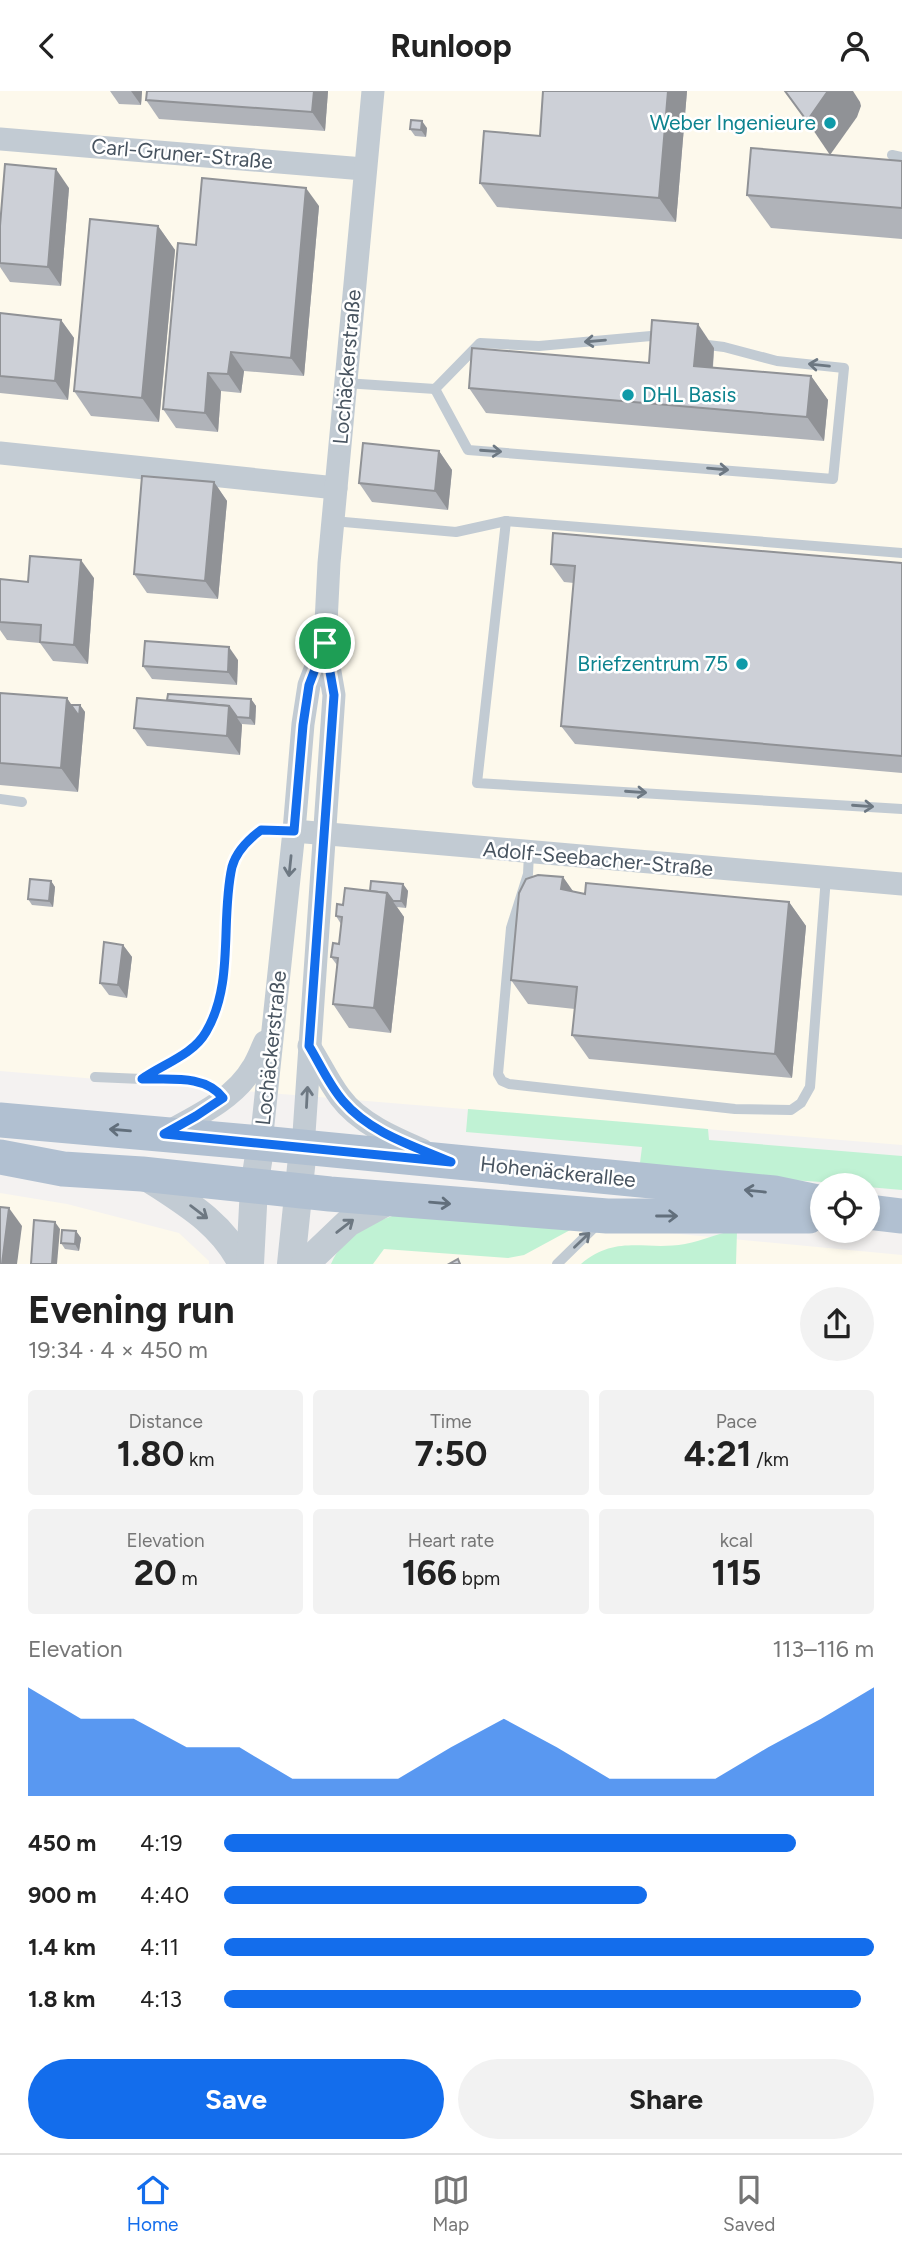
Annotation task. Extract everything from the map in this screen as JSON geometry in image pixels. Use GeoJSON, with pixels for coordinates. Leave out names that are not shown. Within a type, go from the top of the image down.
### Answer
{"type":"FeatureCollection","features":[{"type":"Feature","properties":{"kind":"main road","name":"Hohenäckerallee"},"geometry":{"type":"LineString","coordinates":[[0,1120],[774,1193],[810,1200]]}},
{"type":"Feature","properties":{"kind":"main road","name":"Hohenäckerallee"},"geometry":{"type":"LineString","coordinates":[[0,1157],[62,1169],[607,1216],[810,1215]]}},
{"type":"Feature","properties":{"kind":"street","name":"Lochäckerstraße"},"geometry":{"type":"LineString","coordinates":[[291,1264],[303,1148],[334,695],[325,643],[345,383],[373,91]]}},
{"type":"Feature","properties":{"kind":"street","name":"Carl-Gruner-Straße"},"geometry":{"type":"LineString","coordinates":[[0,139],[364,169]]}},
{"type":"Feature","properties":{"kind":"street"},"geometry":{"type":"LineString","coordinates":[[0,453],[336,488]]}},
{"type":"Feature","properties":{"kind":"street","name":"Lochäckerstraße"},"geometry":{"type":"LineString","coordinates":[[250,1264],[254,1187],[261,1143],[303,725],[309,685],[325,643]]}},
{"type":"Feature","properties":{"kind":"street","name":"Adolf-Seebacher-Straße"},"geometry":{"type":"LineString","coordinates":[[294,831],[530,854],[902,884]]}},
{"type":"Feature","properties":{"kind":"street"},"geometry":{"type":"LineString","coordinates":[[164,1134],[223,1098],[252,1070],[273,1027]]}},
{"type":"Feature","properties":{"kind":"street"},"geometry":{"type":"LineString","coordinates":[[309,1046],[348,1107],[394,1137],[451,1162]]}},
{"type":"Feature","properties":{"kind":"street"},"geometry":{"type":"LineString","coordinates":[[142,1174],[198,1210],[234,1246],[242,1264]]}},
{"type":"Feature","properties":{"kind":"street"},"geometry":{"type":"LineString","coordinates":[[305,1264],[348,1223],[392,1199]]}},
{"type":"Feature","properties":{"kind":"lane"},"geometry":{"type":"LineString","coordinates":[[345,383],[435,389],[480,343],[539,346],[651,336],[724,347],[776,361],[844,368],[833,479],[468,450],[435,389]]}},
{"type":"Feature","properties":{"kind":"lane"},"geometry":{"type":"LineString","coordinates":[[334,521],[456,532],[506,521],[902,554]]}},
{"type":"Feature","properties":{"kind":"lane"},"geometry":{"type":"LineString","coordinates":[[506,521],[477,783],[902,809]]}},
{"type":"Feature","properties":{"kind":"lane"},"geometry":{"type":"LineString","coordinates":[[0,799],[22,802]]}},
{"type":"Feature","properties":{"kind":"lane"},"geometry":{"type":"LineString","coordinates":[[142,1079],[188,1052],[206,1033],[220,997],[232,865],[248,840],[261,830],[294,831]]}},
{"type":"Feature","properties":{"kind":"lane"},"geometry":{"type":"LineString","coordinates":[[530,854],[528,874],[511,928],[498,1074],[502,1081],[509,1084],[736,1109],[791,1110],[802,1103],[810,1087],[826,877]]}},
{"type":"Feature","properties":{"kind":"lane","name":"Lochäckerstraße"},"geometry":{"type":"LineString","coordinates":[[94,1077],[201,1081],[211,1086],[223,1098]]}},
{"type":"Feature","properties":{"kind":"lane"},"geometry":{"type":"LineString","coordinates":[[557,1264],[607,1216]]}},
{"type":"Feature","properties":{"kind":"shaded area"},"geometry":{"type":"Polygon","coordinates":[[[0,91],[902,91],[902,1145],[0,1071],[0,91]]]}},
{"type":"Feature","properties":{"kind":"shaded area"},"geometry":{"type":"Polygon","coordinates":[[[0,1193],[67,1204],[179,1233],[209,1264],[0,1264],[0,1193]]]}},
{"type":"Feature","properties":{"kind":"shaded area"},"geometry":{"type":"Polygon","coordinates":[[[447,1212],[902,1255],[902,1264],[332,1264],[447,1212]]]}},
{"type":"Feature","properties":{"kind":"green space"},"geometry":{"type":"Polygon","coordinates":[[[468,1109],[708,1129],[709,1140],[902,1156],[902,1190],[880,1188],[880,1173],[810,1173],[810,1181],[775,1179],[640,1163],[642,1147],[466,1132],[468,1109]]]}},
{"type":"Feature","properties":{"kind":"green space"},"geometry":{"type":"Polygon","coordinates":[[[405,1212],[572,1229],[524,1255],[508,1258],[384,1249],[373,1264],[331,1264],[352,1236],[372,1224],[405,1212]]]}},
{"type":"Feature","properties":{"kind":"green space"},"geometry":{"type":"Polygon","coordinates":[[[737,1231],[736,1264],[581,1264],[606,1249],[619,1246],[670,1246],[737,1231]]]}},
{"type":"Feature","properties":{"kind":"building"},"geometry":{"type":"Polygon","coordinates":[[[147,91],[314,91],[312,112],[146,100],[147,91]]]}},
{"type":"Feature","properties":{"kind":"building"},"geometry":{"type":"Polygon","coordinates":[[[543,91],[668,91],[659,198],[480,183],[484,131],[540,136],[543,91]]]}},
{"type":"Feature","properties":{"kind":"building"},"geometry":{"type":"Polygon","coordinates":[[[785,91],[828,91],[807,121],[785,91]]]}},
{"type":"Feature","properties":{"kind":"building"},"geometry":{"type":"Polygon","coordinates":[[[411,120],[422,121],[421,130],[410,129],[411,120]]]}},
{"type":"Feature","properties":{"kind":"building"},"geometry":{"type":"Polygon","coordinates":[[[751,148],[902,161],[902,208],[747,195],[751,148]]]}},
{"type":"Feature","properties":{"kind":"building"},"geometry":{"type":"Polygon","coordinates":[[[5,164],[56,169],[48,267],[0,263],[5,164]]]}},
{"type":"Feature","properties":{"kind":"building"},"geometry":{"type":"Polygon","coordinates":[[[202,178],[306,188],[291,358],[231,352],[228,374],[208,373],[205,413],[163,409],[178,243],[196,245],[202,178]]]}},
{"type":"Feature","properties":{"kind":"building"},"geometry":{"type":"Polygon","coordinates":[[[90,219],[158,226],[142,398],[74,391],[90,219]]]}},
{"type":"Feature","properties":{"kind":"building"},"geometry":{"type":"Polygon","coordinates":[[[0,313],[61,320],[55,381],[0,376],[0,313]]]}},
{"type":"Feature","properties":{"kind":"building"},"geometry":{"type":"Polygon","coordinates":[[[652,320],[698,324],[694,366],[811,376],[807,417],[469,388],[472,348],[649,363],[652,320]]]}},
{"type":"Feature","properties":{"kind":"building"},"geometry":{"type":"Polygon","coordinates":[[[363,443],[439,451],[435,491],[359,483],[363,443]]]}},
{"type":"Feature","properties":{"kind":"building"},"geometry":{"type":"Polygon","coordinates":[[[142,476],[214,482],[205,581],[134,574],[142,476]]]}},
{"type":"Feature","properties":{"kind":"building","name":"Briefzentrum 75"},"geometry":{"type":"Polygon","coordinates":[[[553,533],[902,563],[902,756],[561,726],[575,566],[551,564],[553,533]]]}},
{"type":"Feature","properties":{"kind":"building"},"geometry":{"type":"Polygon","coordinates":[[[30,556],[81,560],[74,645],[40,642],[41,625],[0,622],[0,579],[28,582],[30,556]]]}},
{"type":"Feature","properties":{"kind":"building"},"geometry":{"type":"Polygon","coordinates":[[[145,641],[229,647],[228,672],[143,666],[145,641]]]}},
{"type":"Feature","properties":{"kind":"building"},"geometry":{"type":"Polygon","coordinates":[[[0,693],[67,698],[61,768],[0,763],[0,693]]]}},
{"type":"Feature","properties":{"kind":"building"},"geometry":{"type":"Polygon","coordinates":[[[168,694],[251,699],[250,718],[237,717],[229,706],[167,700],[168,694]]]}},
{"type":"Feature","properties":{"kind":"building"},"geometry":{"type":"Polygon","coordinates":[[[137,698],[229,706],[227,736],[134,728],[137,698]]]}},
{"type":"Feature","properties":{"kind":"building"},"geometry":{"type":"Polygon","coordinates":[[[71,705],[80,705],[79,716],[71,705]]]}},
{"type":"Feature","properties":{"kind":"building"},"geometry":{"type":"Polygon","coordinates":[[[538,875],[563,877],[561,889],[585,894],[586,883],[789,902],[775,1054],[572,1035],[577,987],[511,980],[519,893],[526,879],[538,875]]]}},
{"type":"Feature","properties":{"kind":"building"},"geometry":{"type":"Polygon","coordinates":[[[30,879],[51,881],[49,901],[28,899],[30,879]]]}},
{"type":"Feature","properties":{"kind":"building"},"geometry":{"type":"Polygon","coordinates":[[[371,881],[403,884],[401,901],[393,901],[387,893],[370,891],[371,881]]]}},
{"type":"Feature","properties":{"kind":"building"},"geometry":{"type":"Polygon","coordinates":[[[345,888],[387,893],[374,1008],[333,1004],[338,958],[331,957],[333,943],[339,944],[342,917],[336,916],[337,904],[343,905],[345,888]]]}},
{"type":"Feature","properties":{"kind":"building"},"geometry":{"type":"Polygon","coordinates":[[[104,942],[123,945],[118,985],[100,983],[104,942]]]}},
{"type":"Feature","properties":{"kind":"building"},"geometry":{"type":"Polygon","coordinates":[[[0,1207],[9,1208],[2,1264],[0,1264],[0,1207]]]}},
{"type":"Feature","properties":{"kind":"building"},"geometry":{"type":"Polygon","coordinates":[[[34,1220],[55,1222],[52,1264],[31,1264],[34,1220]]]}},
{"type":"Feature","properties":{"kind":"building"},"geometry":{"type":"Polygon","coordinates":[[[62,1230],[76,1231],[75,1244],[61,1243],[62,1230]]]}},
{"type":"Feature","properties":{"kind":"place","name":"Weber Ingenieure"},"geometry":{"type":"Point","coordinates":[830,123]}},
{"type":"Feature","properties":{"kind":"place","name":"DHL Basis"},"geometry":{"type":"Point","coordinates":[628,395]}},
{"type":"Feature","properties":{"kind":"place","name":"Briefzentrum 75"},"geometry":{"type":"Point","coordinates":[742,664]}},
{"type":"Feature","properties":{"kind":"route"},"geometry":{"type":"LineString","coordinates":[[325,643],[334,695],[309,1046],[348,1107],[394,1137],[451,1162],[164,1134],[223,1098],[219,1092],[201,1081],[142,1079],[158,1067],[188,1052],[206,1033],[220,997],[232,865],[248,840],[261,830],[294,831],[309,685],[325,643]]}}]}
